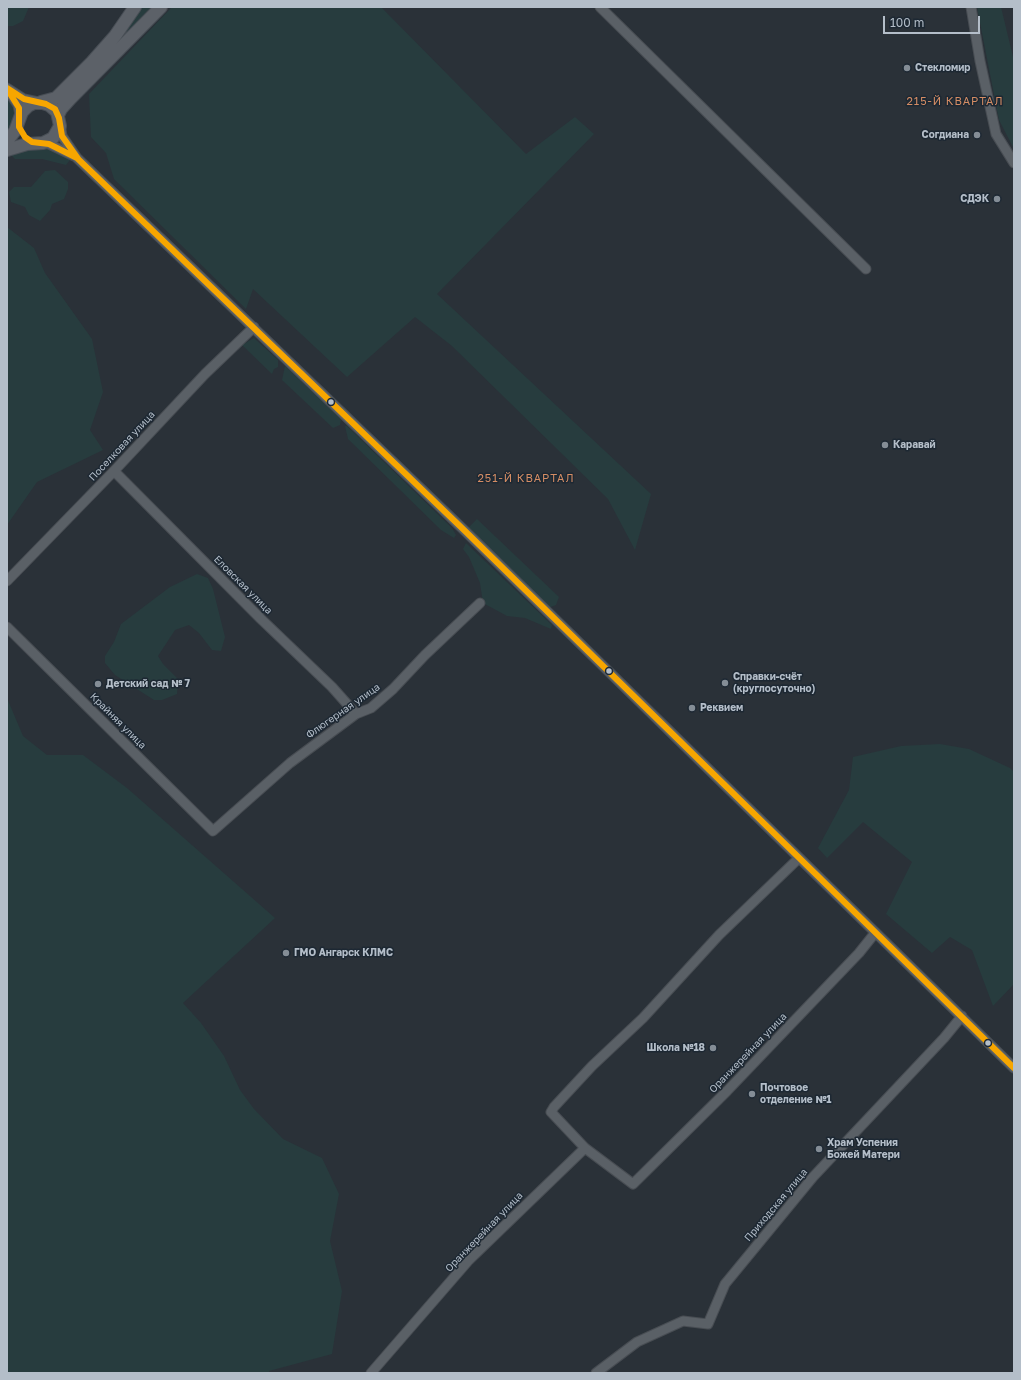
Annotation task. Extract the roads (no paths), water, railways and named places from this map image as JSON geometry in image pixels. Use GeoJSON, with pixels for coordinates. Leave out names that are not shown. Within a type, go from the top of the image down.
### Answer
{"type":"FeatureCollection","features":[{"type":"Feature","properties":{"kind":"main road"},"geometry":{"type":"LineString","coordinates":[[7,141],[16,131],[20,115],[28,106],[56,98],[115,36],[135,7]]}},
{"type":"Feature","properties":{"kind":"main road"},"geometry":{"type":"LineString","coordinates":[[7,150],[16,146],[39,143],[53,138],[59,129],[61,109],[161,7]]}},
{"type":"Feature","properties":{"kind":"main road"},"geometry":{"type":"LineString","coordinates":[[40,102],[52,107],[59,118]]}},
{"type":"Feature","properties":{"kind":"main road"},"geometry":{"type":"LineString","coordinates":[[20,115],[19,124],[21,133],[30,141],[39,143]]}},
{"type":"Feature","properties":{"kind":"street"},"geometry":{"type":"LineString","coordinates":[[600,7],[866,269]]}},
{"type":"Feature","properties":{"kind":"street"},"geometry":{"type":"LineString","coordinates":[[972,7],[980,61],[996,134],[1014,163]]}},
{"type":"Feature","properties":{"kind":"street"},"geometry":{"type":"LineString","coordinates":[[7,88],[24,99],[40,102]]}},
{"type":"Feature","properties":{"kind":"street"},"geometry":{"type":"LineString","coordinates":[[7,88],[18,105],[20,115]]}},
{"type":"Feature","properties":{"kind":"street"},"geometry":{"type":"LineString","coordinates":[[59,118],[62,136],[77,158],[254,328],[1014,1068]]}},
{"type":"Feature","properties":{"kind":"street"},"geometry":{"type":"LineString","coordinates":[[39,143],[49,144],[77,158]]}},
{"type":"Feature","properties":{"kind":"street","name":"Поселковая улица"},"geometry":{"type":"LineString","coordinates":[[7,581],[114,471],[205,374],[254,328]]}},
{"type":"Feature","properties":{"kind":"street","name":"Еловская улица"},"geometry":{"type":"LineString","coordinates":[[114,471],[261,619],[332,687],[356,714]]}},
{"type":"Feature","properties":{"kind":"street","name":"Флюгерная улица"},"geometry":{"type":"LineString","coordinates":[[213,831],[290,763],[356,714],[371,708],[393,689],[425,655],[480,603]]}},
{"type":"Feature","properties":{"kind":"street","name":"Крайняя улица"},"geometry":{"type":"LineString","coordinates":[[7,627],[213,831]]}},
{"type":"Feature","properties":{"kind":"street"},"geometry":{"type":"LineString","coordinates":[[584,1148],[551,1112],[592,1066],[643,1018],[719,935],[799,858]]}},
{"type":"Feature","properties":{"kind":"street","name":"Оранжерейная улица"},"geometry":{"type":"LineString","coordinates":[[371,1373],[469,1260],[584,1148],[633,1184],[738,1080],[859,954],[875,933]]}},
{"type":"Feature","properties":{"kind":"street","name":"Приходская улица"},"geometry":{"type":"LineString","coordinates":[[596,1373],[637,1342],[683,1321],[708,1324],[725,1284],[813,1177],[944,1038],[962,1016]]}},
{"type":"Feature","properties":{"kind":"place","name":"Стекломир"},"geometry":{"type":"Point","coordinates":[907,68]}},
{"type":"Feature","properties":{"kind":"place","name":"Согдиана"},"geometry":{"type":"Point","coordinates":[977,135]}},
{"type":"Feature","properties":{"kind":"place","name":"СДЭК"},"geometry":{"type":"Point","coordinates":[997,199]}},
{"type":"Feature","properties":{"kind":"place","name":"Каравай"},"geometry":{"type":"Point","coordinates":[885,445]}},
{"type":"Feature","properties":{"kind":"place","name":"Справки-счёт (круглосуточно)"},"geometry":{"type":"Point","coordinates":[725,683]}},
{"type":"Feature","properties":{"kind":"place","name":"Детский сад № 7"},"geometry":{"type":"Point","coordinates":[98,684]}},
{"type":"Feature","properties":{"kind":"place","name":"Реквием"},"geometry":{"type":"Point","coordinates":[692,708]}},
{"type":"Feature","properties":{"kind":"place","name":"ГМО Ангарск КЛМС"},"geometry":{"type":"Point","coordinates":[286,953]}},
{"type":"Feature","properties":{"kind":"place","name":"Школа №18"},"geometry":{"type":"Point","coordinates":[713,1048]}},
{"type":"Feature","properties":{"kind":"place","name":"Почтовое отделение №1"},"geometry":{"type":"Point","coordinates":[752,1094]}},
{"type":"Feature","properties":{"kind":"place","name":"Храм Успения Божей Матери"},"geometry":{"type":"Point","coordinates":[819,1149]}},
{"type":"Feature","properties":{"kind":"district","name":"215-Й КВАРТАЛ"},"geometry":{"type":"Point","coordinates":[955,102]}},
{"type":"Feature","properties":{"kind":"district","name":"251-Й КВАРТАЛ"},"geometry":{"type":"Point","coordinates":[526,479]}}]}
